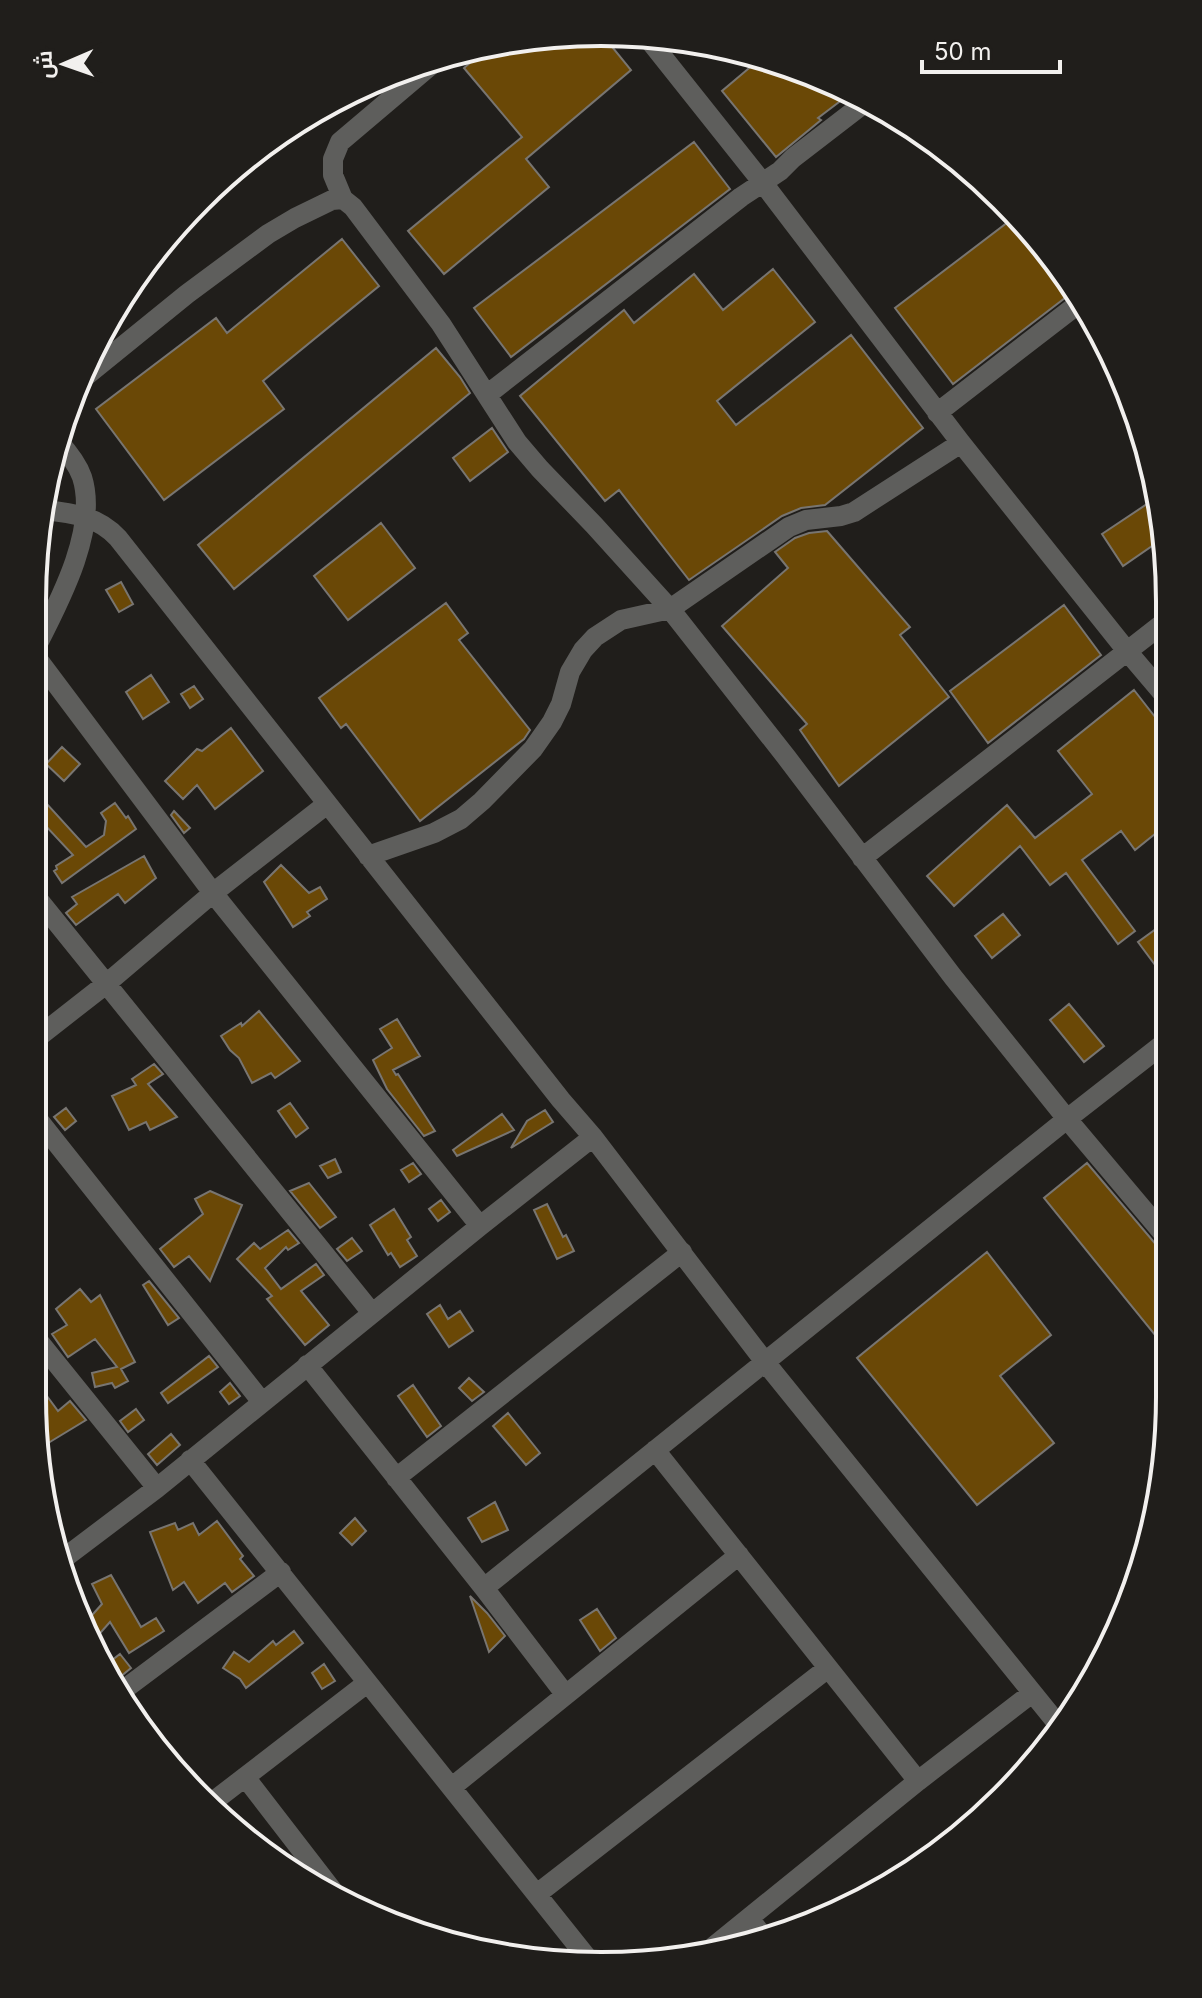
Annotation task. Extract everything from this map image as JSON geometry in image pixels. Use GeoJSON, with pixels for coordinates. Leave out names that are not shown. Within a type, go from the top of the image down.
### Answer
{"type":"FeatureCollection","features":[{"type":"Feature","properties":{"kind":"street"},"geometry":{"type":"LineString","coordinates":[[656,49],[763,183],[937,413],[1156,685]]}},
{"type":"Feature","properties":{"kind":"street"},"geometry":{"type":"LineString","coordinates":[[416,78],[340,142],[332,167],[343,199],[353,207],[412,286],[488,394],[517,442],[670,609],[953,977],[1156,1225]]}},
{"type":"Feature","properties":{"kind":"street"},"geometry":{"type":"LineString","coordinates":[[488,394],[857,109]]}},
{"type":"Feature","properties":{"kind":"street"},"geometry":{"type":"LineString","coordinates":[[99,366],[268,234],[332,200],[343,199]]}},
{"type":"Feature","properties":{"kind":"street"},"geometry":{"type":"LineString","coordinates":[[937,413],[1072,309]]}},
{"type":"Feature","properties":{"kind":"street"},"geometry":{"type":"LineString","coordinates":[[368,856],[434,833],[461,819],[482,801],[533,749],[552,722],[570,672],[595,637],[621,620],[670,609],[789,527],[819,517],[854,512],[961,443]]}},
{"type":"Feature","properties":{"kind":"street"},"geometry":{"type":"LineString","coordinates":[[46,626],[74,562],[86,518],[81,473],[67,451]]}},
{"type":"Feature","properties":{"kind":"street"},"geometry":{"type":"LineString","coordinates":[[54,512],[104,524],[118,538],[593,1137],[765,1362],[1053,1718]]}},
{"type":"Feature","properties":{"kind":"street"},"geometry":{"type":"LineString","coordinates":[[862,858],[1156,629]]}},
{"type":"Feature","properties":{"kind":"street"},"geometry":{"type":"LineString","coordinates":[[46,670],[213,893],[480,1226]]}},
{"type":"Feature","properties":{"kind":"street"},"geometry":{"type":"LineString","coordinates":[[46,1031],[327,804]]}},
{"type":"Feature","properties":{"kind":"street"},"geometry":{"type":"LineString","coordinates":[[46,909],[372,1313]]}},
{"type":"Feature","properties":{"kind":"street"},"geometry":{"type":"LineString","coordinates":[[484,1588],[1156,1050]]}},
{"type":"Feature","properties":{"kind":"street"},"geometry":{"type":"LineString","coordinates":[[46,1130],[262,1402]]}},
{"type":"Feature","properties":{"kind":"street"},"geometry":{"type":"LineString","coordinates":[[69,1554],[157,1488],[593,1137]]}},
{"type":"Feature","properties":{"kind":"street"},"geometry":{"type":"LineString","coordinates":[[396,1478],[682,1252]]}},
{"type":"Feature","properties":{"kind":"street"},"geometry":{"type":"LineString","coordinates":[[46,1350],[157,1488]]}},
{"type":"Feature","properties":{"kind":"street"},"geometry":{"type":"LineString","coordinates":[[307,1365],[565,1694]]}},
{"type":"Feature","properties":{"kind":"street"},"geometry":{"type":"LineString","coordinates":[[655,1450],[918,1781]]}},
{"type":"Feature","properties":{"kind":"street"},"geometry":{"type":"LineString","coordinates":[[190,1460],[582,1951]]}},
{"type":"Feature","properties":{"kind":"street"},"geometry":{"type":"LineString","coordinates":[[452,1787],[739,1555]]}},
{"type":"Feature","properties":{"kind":"street"},"geometry":{"type":"LineString","coordinates":[[128,1686],[281,1572]]}},
{"type":"Feature","properties":{"kind":"street"},"geometry":{"type":"LineString","coordinates":[[537,1894],[828,1668]]}},
{"type":"Feature","properties":{"kind":"street"},"geometry":{"type":"LineString","coordinates":[[218,1798],[367,1683]]}},
{"type":"Feature","properties":{"kind":"street"},"geometry":{"type":"LineString","coordinates":[[725,1937],[1032,1693]]}},
{"type":"Feature","properties":{"kind":"street"},"geometry":{"type":"LineString","coordinates":[[245,1777],[322,1877]]}},
{"type":"Feature","properties":{"kind":"street"},"geometry":{"type":"LineString","coordinates":[[749,1918],[758,1929]]}},
{"type":"Feature","properties":{"kind":"building"},"geometry":{"type":"Polygon","coordinates":[[[601,46],[612,46],[631,70],[526,159],[549,187],[444,274],[408,231],[522,137],[464,68],[471,62],[529,51],[601,46]]]}},
{"type":"Feature","properties":{"kind":"building"},"geometry":{"type":"Polygon","coordinates":[[[751,67],[841,101],[776,157],[722,91],[751,67]]]}},
{"type":"Feature","properties":{"kind":"building"},"geometry":{"type":"Polygon","coordinates":[[[694,142],[730,189],[511,357],[474,308],[694,142]]]}},
{"type":"Feature","properties":{"kind":"building"},"geometry":{"type":"Polygon","coordinates":[[[1007,223],[1041,263],[1065,298],[953,384],[895,308],[1007,223]]]}},
{"type":"Feature","properties":{"kind":"building"},"geometry":{"type":"Polygon","coordinates":[[[342,239],[379,286],[263,381],[284,409],[164,500],[96,409],[216,318],[227,333],[342,239]]]}},
{"type":"Feature","properties":{"kind":"building"},"geometry":{"type":"Polygon","coordinates":[[[773,269],[815,322],[717,401],[736,425],[851,335],[923,428],[825,505],[801,508],[782,516],[689,580],[619,490],[605,501],[520,396],[624,310],[634,323],[694,274],[723,310],[773,269]]]}},
{"type":"Feature","properties":{"kind":"building"},"geometry":{"type":"Polygon","coordinates":[[[436,348],[470,393],[234,589],[198,545],[436,348]]]}},
{"type":"Feature","properties":{"kind":"building"},"geometry":{"type":"Polygon","coordinates":[[[492,428],[508,452],[470,481],[453,458],[492,428]]]}},
{"type":"Feature","properties":{"kind":"building"},"geometry":{"type":"Polygon","coordinates":[[[1147,504],[1153,545],[1123,566],[1102,534],[1147,504]]]}},
{"type":"Feature","properties":{"kind":"building"},"geometry":{"type":"Polygon","coordinates":[[[381,523],[415,568],[348,620],[314,576],[381,523]]]}},
{"type":"Feature","properties":{"kind":"building"},"geometry":{"type":"Polygon","coordinates":[[[827,531],[910,627],[900,635],[949,697],[839,786],[800,730],[807,724],[722,626],[788,568],[775,552],[795,538],[827,531]]]}},
{"type":"Feature","properties":{"kind":"building"},"geometry":{"type":"Polygon","coordinates":[[[121,582],[133,604],[119,612],[106,590],[121,582]]]}},
{"type":"Feature","properties":{"kind":"building"},"geometry":{"type":"Polygon","coordinates":[[[446,603],[468,633],[459,640],[530,730],[524,739],[420,821],[346,724],[341,728],[319,698],[446,603]]]}},
{"type":"Feature","properties":{"kind":"building"},"geometry":{"type":"Polygon","coordinates":[[[1064,605],[1101,655],[988,743],[950,691],[1064,605]]]}},
{"type":"Feature","properties":{"kind":"building"},"geometry":{"type":"Polygon","coordinates":[[[151,675],[169,702],[143,719],[126,692],[151,675]]]}},
{"type":"Feature","properties":{"kind":"building"},"geometry":{"type":"Polygon","coordinates":[[[194,686],[203,699],[190,708],[181,694],[194,686]]]}},
{"type":"Feature","properties":{"kind":"building"},"geometry":{"type":"Polygon","coordinates":[[[1134,690],[1156,718],[1156,833],[1135,850],[1121,831],[1082,860],[1135,931],[1118,944],[1066,873],[1050,885],[1020,846],[954,906],[927,876],[1007,805],[1035,838],[1092,794],[1058,751],[1134,690]]]}},
{"type":"Feature","properties":{"kind":"building"},"geometry":{"type":"Polygon","coordinates":[[[231,728],[263,771],[215,809],[197,785],[183,799],[165,781],[197,749],[202,751],[231,728]]]}},
{"type":"Feature","properties":{"kind":"building"},"geometry":{"type":"Polygon","coordinates":[[[62,747],[80,764],[64,781],[46,764],[62,747]]]}},
{"type":"Feature","properties":{"kind":"building"},"geometry":{"type":"Polygon","coordinates":[[[115,803],[136,829],[62,883],[54,871],[56,866],[73,855],[46,826],[46,805],[86,847],[104,835],[106,821],[101,813],[115,803]]]}},
{"type":"Feature","properties":{"kind":"building"},"geometry":{"type":"Polygon","coordinates":[[[174,811],[190,828],[184,833],[171,815],[174,811]]]}},
{"type":"Feature","properties":{"kind":"building"},"geometry":{"type":"Polygon","coordinates":[[[144,856],[156,878],[125,903],[118,894],[76,925],[66,913],[77,904],[72,897],[144,856]]]}},
{"type":"Feature","properties":{"kind":"building"},"geometry":{"type":"Polygon","coordinates":[[[281,865],[309,893],[320,887],[327,899],[307,912],[310,916],[293,927],[264,882],[281,865]]]}},
{"type":"Feature","properties":{"kind":"building"},"geometry":{"type":"Polygon","coordinates":[[[1003,914],[1020,935],[992,958],[975,936],[1003,914]]]}},
{"type":"Feature","properties":{"kind":"building"},"geometry":{"type":"Polygon","coordinates":[[[1156,929],[1156,966],[1138,942],[1156,929]]]}},
{"type":"Feature","properties":{"kind":"building"},"geometry":{"type":"Polygon","coordinates":[[[1069,1004],[1104,1046],[1084,1062],[1050,1020],[1069,1004]]]}},
{"type":"Feature","properties":{"kind":"building"},"geometry":{"type":"Polygon","coordinates":[[[259,1011],[300,1061],[275,1078],[271,1073],[252,1083],[239,1058],[221,1036],[241,1023],[242,1026],[259,1011]]]}},
{"type":"Feature","properties":{"kind":"building"},"geometry":{"type":"Polygon","coordinates":[[[397,1019],[420,1056],[393,1070],[435,1131],[424,1136],[387,1089],[373,1060],[392,1048],[380,1029],[397,1019]]]}},
{"type":"Feature","properties":{"kind":"building"},"geometry":{"type":"Polygon","coordinates":[[[154,1064],[163,1074],[148,1084],[177,1117],[150,1130],[146,1122],[129,1130],[112,1096],[136,1085],[132,1079],[154,1064]]]}},
{"type":"Feature","properties":{"kind":"building"},"geometry":{"type":"Polygon","coordinates":[[[290,1103],[308,1128],[296,1137],[278,1111],[290,1103]]]}},
{"type":"Feature","properties":{"kind":"building"},"geometry":{"type":"Polygon","coordinates":[[[66,1108],[76,1121],[65,1130],[54,1117],[66,1108]]]}},
{"type":"Feature","properties":{"kind":"building"},"geometry":{"type":"Polygon","coordinates":[[[545,1110],[553,1122],[511,1148],[527,1121],[545,1110]]]}},
{"type":"Feature","properties":{"kind":"building"},"geometry":{"type":"Polygon","coordinates":[[[502,1114],[514,1130],[457,1156],[453,1150],[502,1114]]]}},
{"type":"Feature","properties":{"kind":"building"},"geometry":{"type":"Polygon","coordinates":[[[335,1159],[341,1172],[328,1178],[320,1166],[335,1159]]]}},
{"type":"Feature","properties":{"kind":"building"},"geometry":{"type":"Polygon","coordinates":[[[413,1163],[421,1174],[409,1182],[401,1170],[413,1163]]]}},
{"type":"Feature","properties":{"kind":"building"},"geometry":{"type":"Polygon","coordinates":[[[1087,1163],[1156,1245],[1156,1336],[1044,1198],[1087,1163]]]}},
{"type":"Feature","properties":{"kind":"building"},"geometry":{"type":"Polygon","coordinates":[[[309,1183],[336,1217],[320,1228],[290,1191],[309,1183]]]}},
{"type":"Feature","properties":{"kind":"building"},"geometry":{"type":"Polygon","coordinates":[[[210,1191],[242,1205],[210,1281],[189,1256],[174,1267],[160,1249],[203,1214],[195,1199],[210,1191]]]}},
{"type":"Feature","properties":{"kind":"building"},"geometry":{"type":"Polygon","coordinates":[[[441,1200],[450,1212],[438,1221],[429,1209],[441,1200]]]}},
{"type":"Feature","properties":{"kind":"building"},"geometry":{"type":"Polygon","coordinates":[[[547,1204],[563,1237],[566,1235],[574,1251],[557,1259],[534,1210],[547,1204]]]}},
{"type":"Feature","properties":{"kind":"building"},"geometry":{"type":"Polygon","coordinates":[[[394,1209],[411,1237],[407,1240],[417,1256],[400,1267],[391,1253],[388,1255],[370,1225],[394,1209]]]}},
{"type":"Feature","properties":{"kind":"building"},"geometry":{"type":"Polygon","coordinates":[[[288,1230],[299,1243],[288,1250],[286,1247],[265,1268],[281,1289],[316,1264],[324,1275],[301,1291],[329,1325],[305,1345],[267,1299],[272,1296],[237,1259],[254,1243],[260,1249],[288,1230]]]}},
{"type":"Feature","properties":{"kind":"building"},"geometry":{"type":"Polygon","coordinates":[[[352,1238],[362,1251],[347,1261],[337,1249],[352,1238]]]}},
{"type":"Feature","properties":{"kind":"building"},"geometry":{"type":"Polygon","coordinates":[[[987,1252],[1051,1335],[1000,1376],[1054,1443],[977,1505],[857,1358],[987,1252]]]}},
{"type":"Feature","properties":{"kind":"building"},"geometry":{"type":"Polygon","coordinates":[[[149,1281],[179,1318],[168,1325],[143,1285],[149,1281]]]}},
{"type":"Feature","properties":{"kind":"building"},"geometry":{"type":"Polygon","coordinates":[[[80,1289],[91,1302],[100,1295],[135,1362],[121,1369],[128,1381],[115,1388],[112,1383],[95,1387],[92,1373],[117,1367],[95,1339],[68,1357],[52,1334],[67,1325],[56,1309],[80,1289]]]}},
{"type":"Feature","properties":{"kind":"building"},"geometry":{"type":"Polygon","coordinates":[[[440,1305],[448,1319],[460,1311],[473,1331],[449,1347],[427,1314],[440,1305]]]}},
{"type":"Feature","properties":{"kind":"building"},"geometry":{"type":"Polygon","coordinates":[[[209,1356],[218,1367],[168,1403],[161,1393],[209,1356]]]}},
{"type":"Feature","properties":{"kind":"building"},"geometry":{"type":"Polygon","coordinates":[[[469,1378],[484,1392],[472,1401],[459,1388],[469,1378]]]}},
{"type":"Feature","properties":{"kind":"building"},"geometry":{"type":"Polygon","coordinates":[[[230,1383],[240,1396],[229,1404],[220,1392],[230,1383]]]}},
{"type":"Feature","properties":{"kind":"building"},"geometry":{"type":"Polygon","coordinates":[[[413,1385],[441,1426],[427,1437],[398,1396],[413,1385]]]}},
{"type":"Feature","properties":{"kind":"building"},"geometry":{"type":"Polygon","coordinates":[[[46,1395],[58,1411],[70,1401],[86,1420],[48,1443],[46,1395]]]}},
{"type":"Feature","properties":{"kind":"building"},"geometry":{"type":"Polygon","coordinates":[[[136,1409],[144,1420],[128,1432],[120,1421],[136,1409]]]}},
{"type":"Feature","properties":{"kind":"building"},"geometry":{"type":"Polygon","coordinates":[[[508,1413],[540,1453],[526,1465],[493,1426],[508,1413]]]}},
{"type":"Feature","properties":{"kind":"building"},"geometry":{"type":"Polygon","coordinates":[[[171,1434],[180,1445],[157,1465],[148,1454],[171,1434]]]}},
{"type":"Feature","properties":{"kind":"building"},"geometry":{"type":"Polygon","coordinates":[[[495,1502],[508,1530],[482,1542],[468,1518],[495,1502]]]}},
{"type":"Feature","properties":{"kind":"building"},"geometry":{"type":"Polygon","coordinates":[[[355,1518],[366,1531],[352,1545],[340,1533],[355,1518]]]}},
{"type":"Feature","properties":{"kind":"building"},"geometry":{"type":"Polygon","coordinates":[[[217,1521],[254,1576],[232,1592],[225,1583],[198,1603],[184,1582],[173,1590],[150,1532],[175,1523],[178,1530],[193,1523],[199,1535],[217,1521]]]}},
{"type":"Feature","properties":{"kind":"building"},"geometry":{"type":"Polygon","coordinates":[[[111,1575],[141,1627],[156,1618],[164,1631],[129,1653],[110,1622],[99,1634],[91,1616],[102,1604],[92,1584],[111,1575]]]}},
{"type":"Feature","properties":{"kind":"building"},"geometry":{"type":"Polygon","coordinates":[[[470,1596],[505,1636],[489,1652],[470,1596]]]}},
{"type":"Feature","properties":{"kind":"building"},"geometry":{"type":"Polygon","coordinates":[[[597,1609],[616,1638],[600,1651],[580,1620],[597,1609]]]}},
{"type":"Feature","properties":{"kind":"building"},"geometry":{"type":"Polygon","coordinates":[[[294,1631],[303,1643],[246,1688],[240,1679],[223,1668],[234,1652],[249,1662],[273,1641],[276,1645],[294,1631]]]}},
{"type":"Feature","properties":{"kind":"building"},"geometry":{"type":"Polygon","coordinates":[[[120,1654],[131,1668],[121,1676],[112,1660],[120,1654]]]}},
{"type":"Feature","properties":{"kind":"building"},"geometry":{"type":"Polygon","coordinates":[[[324,1664],[335,1681],[322,1689],[312,1673],[324,1664]]]}}]}
